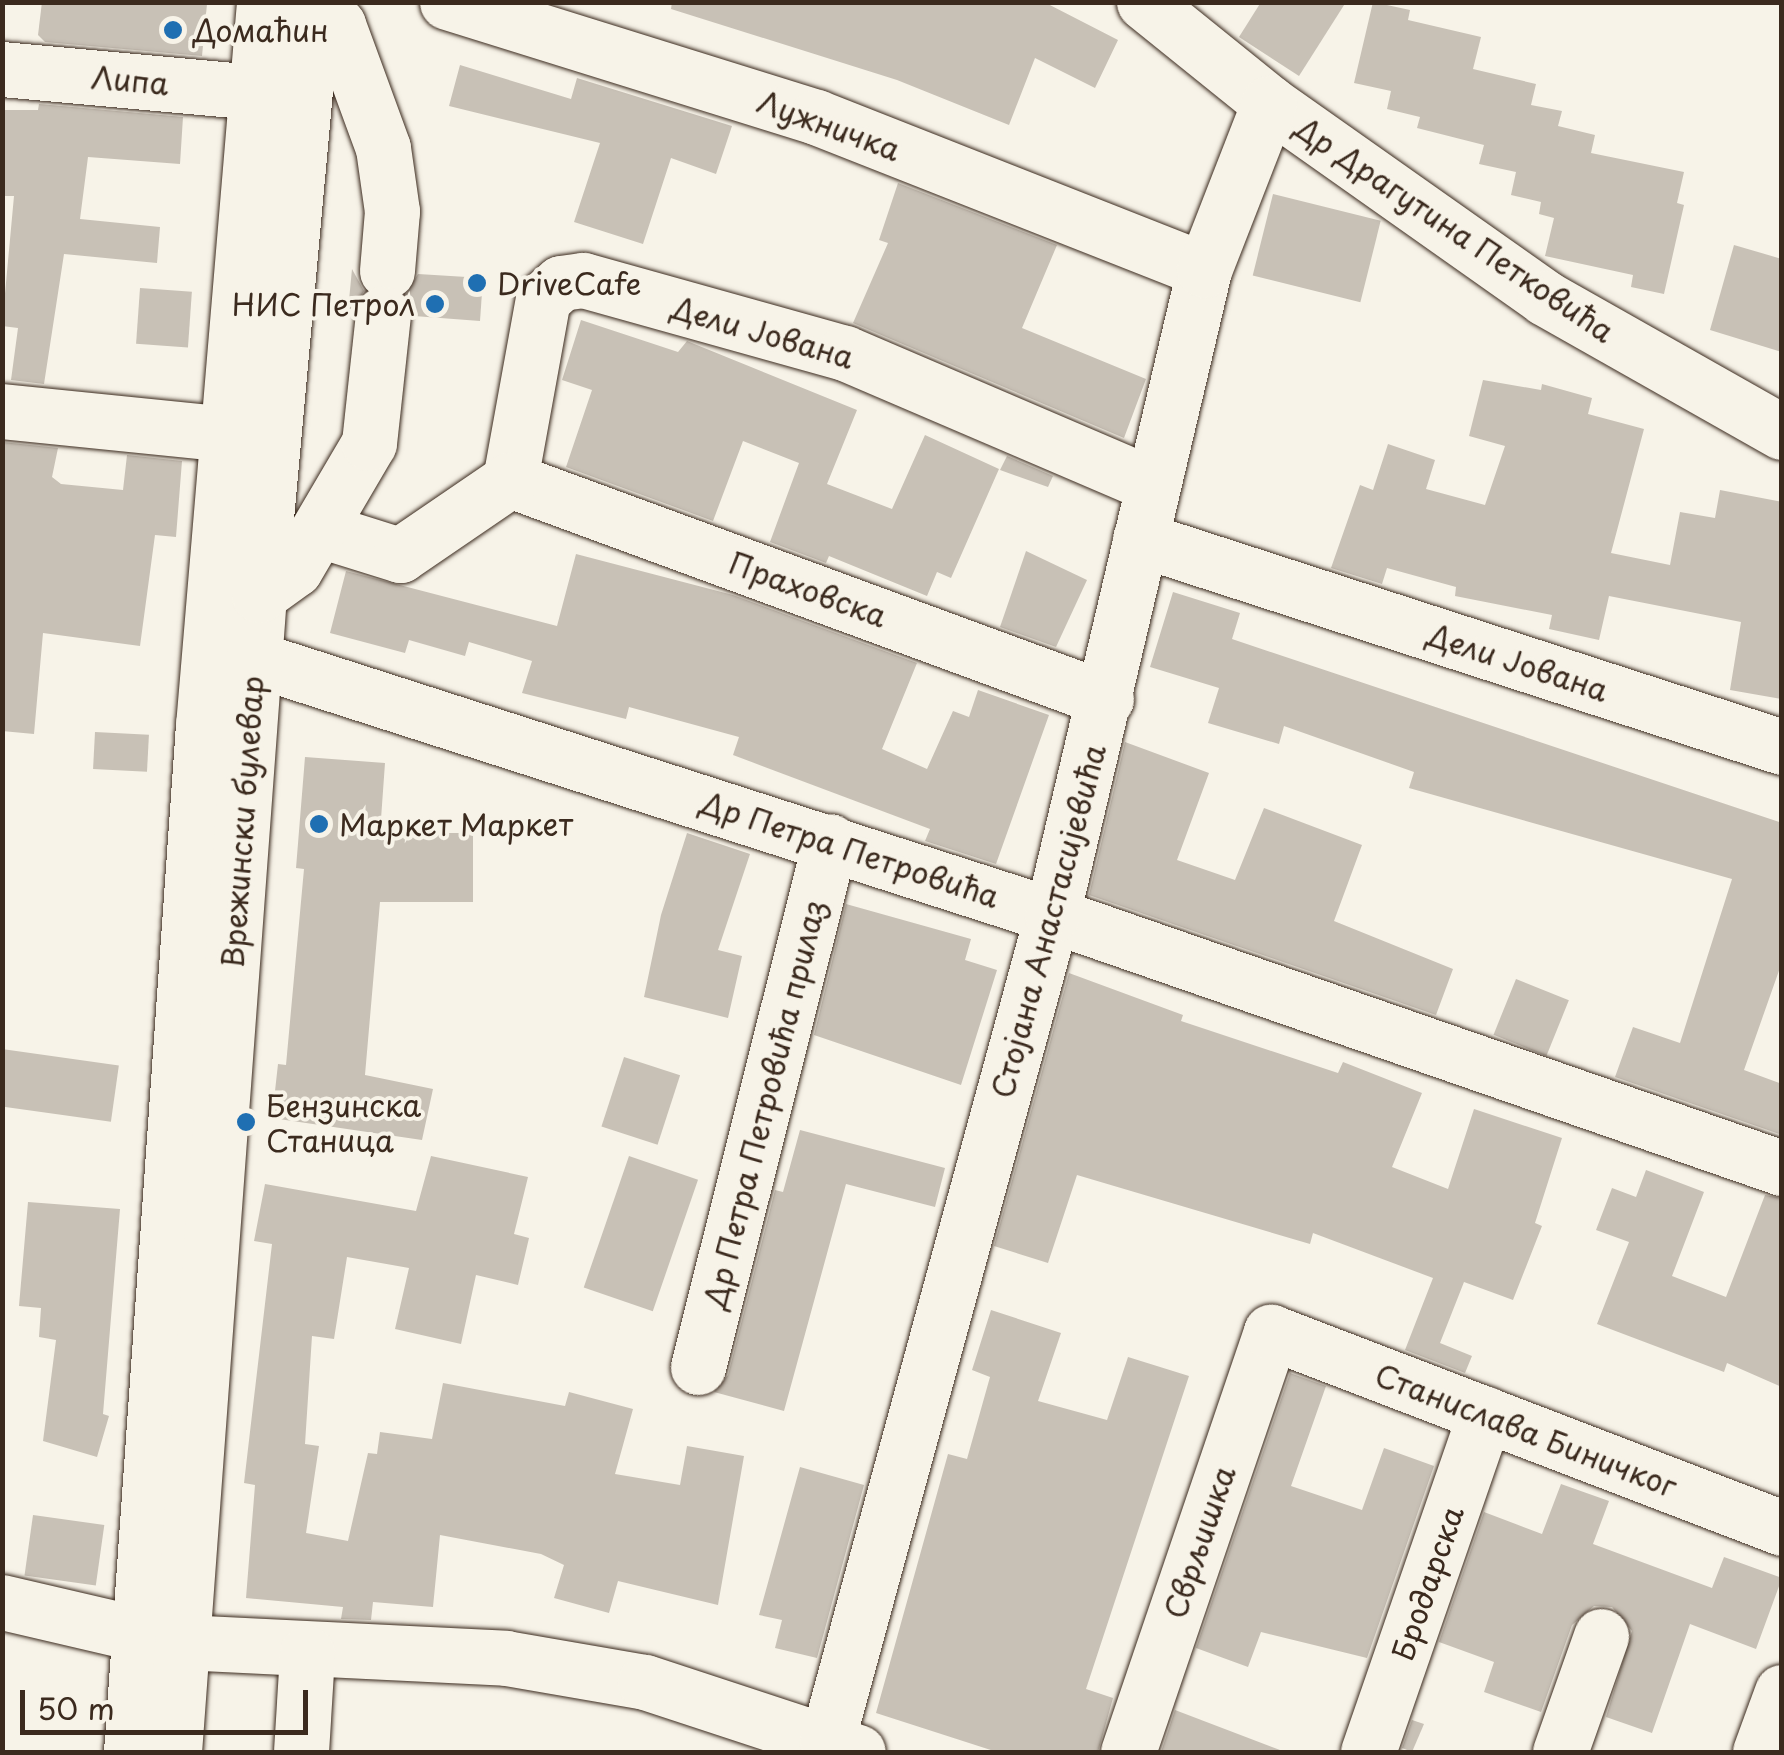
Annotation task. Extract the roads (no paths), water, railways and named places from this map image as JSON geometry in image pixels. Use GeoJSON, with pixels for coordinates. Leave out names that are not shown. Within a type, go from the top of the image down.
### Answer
{"type":"FeatureCollection","features":[{"type":"Feature","properties":{"kind":"street","name":"Врежински булевар"},"geometry":{"type":"LineString","coordinates":[[161,1638],[228,434],[264,2]]}},
{"type":"Feature","properties":{"kind":"street","name":"Врежински булевар"},"geometry":{"type":"LineString","coordinates":[[161,1638],[315,2]]}},
{"type":"Feature","properties":{"kind":"street"},"geometry":{"type":"LineString","coordinates":[[259,595],[296,569],[369,443],[385,292],[392,211],[383,148],[338,25],[315,2]]}},
{"type":"Feature","properties":{"kind":"street","name":"Лужничка"},"geometry":{"type":"LineString","coordinates":[[447,2],[816,117],[1204,270]]}},
{"type":"Feature","properties":{"kind":"street","name":"Др Драгутина Петковића"},"geometry":{"type":"LineString","coordinates":[[1144,2],[1269,103],[1545,298],[1782,432]]}},
{"type":"Feature","properties":{"kind":"street","name":"Липа"},"geometry":{"type":"LineString","coordinates":[[3,67],[257,92]]}},
{"type":"Feature","properties":{"kind":"street","name":"Стојана Анастасијевића"},"geometry":{"type":"LineString","coordinates":[[842,1747],[1106,699],[1151,484],[1204,270],[1269,103]]}},
{"type":"Feature","properties":{"kind":"street","name":"Дели Јована"},"geometry":{"type":"LineString","coordinates":[[510,480],[543,299],[561,283],[583,280],[845,352],[1151,484]]}},
{"type":"Feature","properties":{"kind":"street"},"geometry":{"type":"LineString","coordinates":[[2,411],[228,434]]}},
{"type":"Feature","properties":{"kind":"street"},"geometry":{"type":"LineString","coordinates":[[320,530],[400,555],[510,480]]}},
{"type":"Feature","properties":{"kind":"street","name":"Праховска"},"geometry":{"type":"LineString","coordinates":[[510,480],[1106,699]]}},
{"type":"Feature","properties":{"kind":"street","name":"Дели Јована"},"geometry":{"type":"LineString","coordinates":[[1140,539],[1782,747]]}},
{"type":"Feature","properties":{"kind":"street","name":"Др Петра Петровића"},"geometry":{"type":"LineString","coordinates":[[254,658],[1052,915],[1782,1168]]}},
{"type":"Feature","properties":{"kind":"street","name":"Др Петра Петровића прилаз"},"geometry":{"type":"LineString","coordinates":[[698,1368],[830,841]]}},
{"type":"Feature","properties":{"kind":"street","name":"Станислава Биничког"},"geometry":{"type":"LineString","coordinates":[[1271,1332],[1782,1528]]}},
{"type":"Feature","properties":{"kind":"street","name":"Сврљишка"},"geometry":{"type":"LineString","coordinates":[[1128,1752],[1271,1332]]}},
{"type":"Feature","properties":{"kind":"street","name":"Бродарска"},"geometry":{"type":"LineString","coordinates":[[1368,1752],[1485,1414]]}},
{"type":"Feature","properties":{"kind":"street"},"geometry":{"type":"LineString","coordinates":[[2,1602],[161,1638],[307,1653],[506,1658],[645,1682],[842,1747]]}},
{"type":"Feature","properties":{"kind":"street"},"geometry":{"type":"LineString","coordinates":[[1560,1752],[1601,1636]]}},
{"type":"Feature","properties":{"kind":"street"},"geometry":{"type":"LineString","coordinates":[[131,1752],[161,1638]]}},
{"type":"Feature","properties":{"kind":"street"},"geometry":{"type":"LineString","coordinates":[[161,1638],[174,1752]]}},
{"type":"Feature","properties":{"kind":"street"},"geometry":{"type":"LineString","coordinates":[[301,1752],[307,1653]]}},
{"type":"Feature","properties":{"kind":"street"},"geometry":{"type":"LineString","coordinates":[[1760,1752],[1782,1692]]}},
{"type":"Feature","properties":{"kind":"place","name":"Домаћин"},"geometry":{"type":"Point","coordinates":[173,30]}},
{"type":"Feature","properties":{"kind":"place","name":"DriveCafe"},"geometry":{"type":"Point","coordinates":[477,283]}},
{"type":"Feature","properties":{"kind":"place","name":"НИС Петрол"},"geometry":{"type":"Point","coordinates":[435,304]}},
{"type":"Feature","properties":{"kind":"place","name":"Маркет Маркет"},"geometry":{"type":"Point","coordinates":[319,824]}},
{"type":"Feature","properties":{"kind":"place","name":"Бензинска Станица"},"geometry":{"type":"Point","coordinates":[246,1122]}}]}
